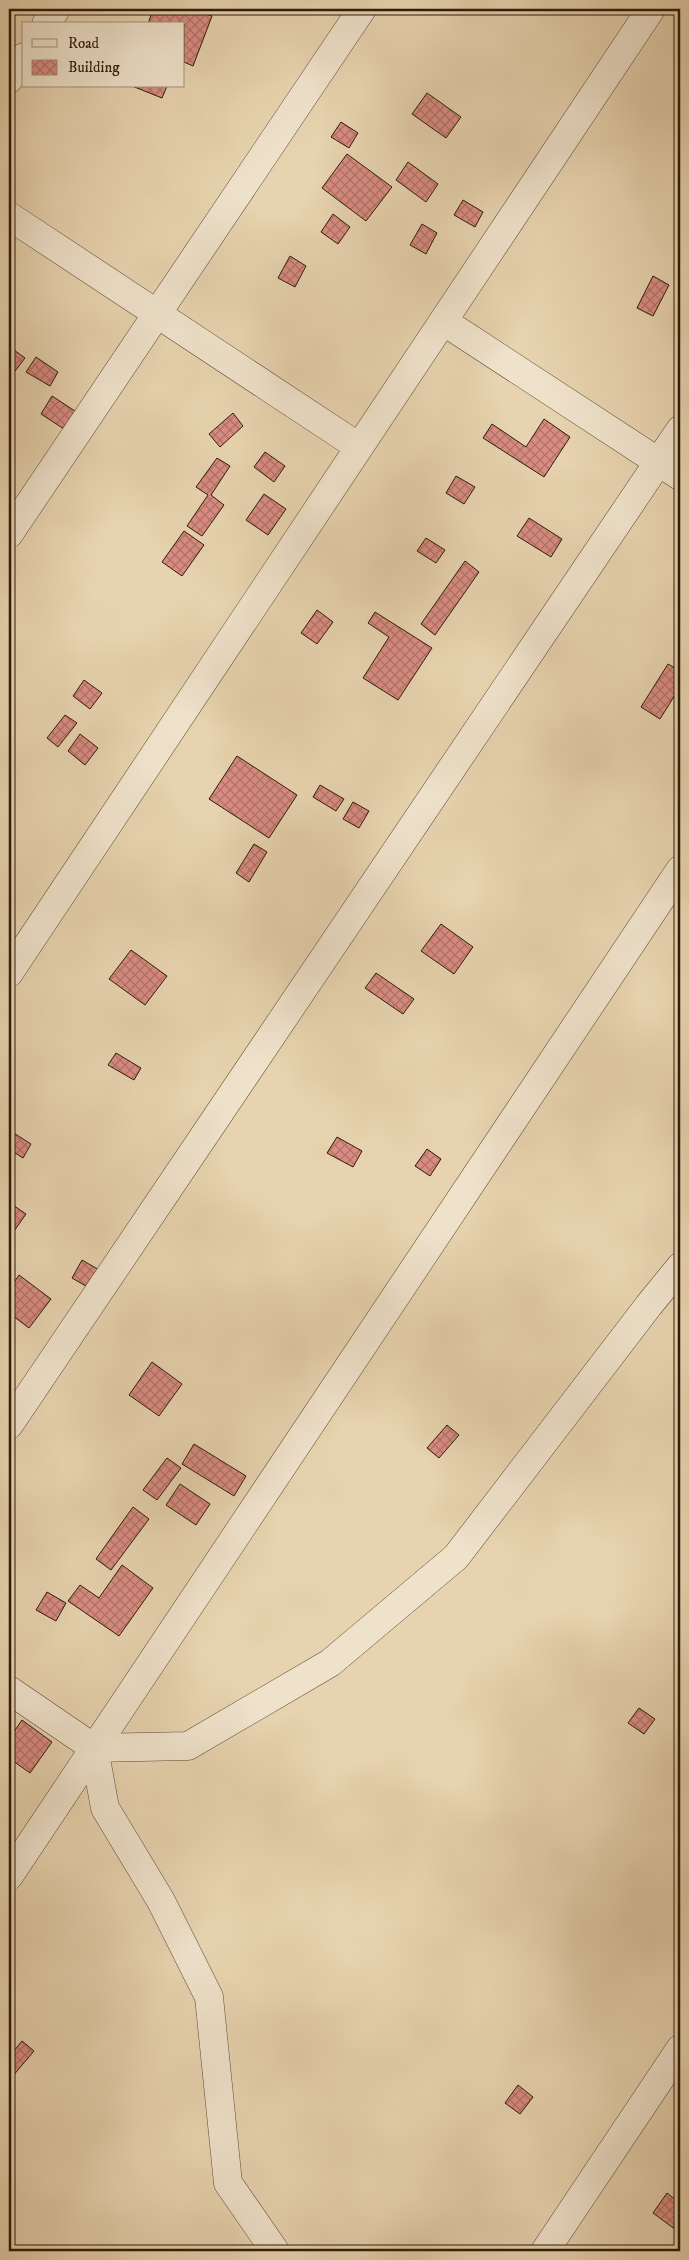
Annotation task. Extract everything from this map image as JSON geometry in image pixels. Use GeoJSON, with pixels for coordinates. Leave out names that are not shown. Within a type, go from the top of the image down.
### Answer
{"type":"FeatureCollection","features":[{"type":"Feature","properties":{"kind":"street"},"geometry":{"type":"LineString","coordinates":[[47,22],[56,9]]}},
{"type":"Feature","properties":{"kind":"street"},"geometry":{"type":"LineString","coordinates":[[9,534],[362,9]]}},
{"type":"Feature","properties":{"kind":"street"},"geometry":{"type":"LineString","coordinates":[[9,973],[651,9]]}},
{"type":"Feature","properties":{"kind":"street"},"geometry":{"type":"LineString","coordinates":[[9,80],[22,60]]}},
{"type":"Feature","properties":{"kind":"street"},"geometry":{"type":"LineString","coordinates":[[9,216],[359,447]]}},
{"type":"Feature","properties":{"kind":"street"},"geometry":{"type":"LineString","coordinates":[[443,321],[669,469]]}},
{"type":"Feature","properties":{"kind":"street"},"geometry":{"type":"LineString","coordinates":[[9,1425],[669,469],[680,430]]}},
{"type":"Feature","properties":{"kind":"street"},"geometry":{"type":"LineString","coordinates":[[9,1876],[680,870]]}},
{"type":"Feature","properties":{"kind":"street"},"geometry":{"type":"LineString","coordinates":[[9,1690],[94,1748],[188,1746],[330,1664],[456,1557],[643,1312],[680,1267]]}},
{"type":"Feature","properties":{"kind":"street"},"geometry":{"type":"LineString","coordinates":[[94,1748],[105,1808],[161,1901],[209,1997],[228,2183],[275,2251]]}},
{"type":"Feature","properties":{"kind":"street"},"geometry":{"type":"LineString","coordinates":[[545,2251],[680,2049]]}},
{"type":"Feature","properties":{"kind":"building"},"geometry":{"type":"Polygon","coordinates":[[[153,9],[192,9],[212,16],[193,66],[185,62],[185,22],[149,22],[153,9]]]}},
{"type":"Feature","properties":{"kind":"building"},"geometry":{"type":"Polygon","coordinates":[[[137,88],[166,88],[162,98],[137,88]]]}},
{"type":"Feature","properties":{"kind":"building"},"geometry":{"type":"Polygon","coordinates":[[[427,93],[461,117],[446,138],[412,114],[427,93]]]}},
{"type":"Feature","properties":{"kind":"building"},"geometry":{"type":"Polygon","coordinates":[[[341,122],[358,133],[349,148],[331,137],[341,122]]]}},
{"type":"Feature","properties":{"kind":"building"},"geometry":{"type":"Polygon","coordinates":[[[347,154],[392,187],[366,221],[322,188],[347,154]]]}},
{"type":"Feature","properties":{"kind":"building"},"geometry":{"type":"Polygon","coordinates":[[[408,162],[438,184],[426,202],[396,180],[408,162]]]}},
{"type":"Feature","properties":{"kind":"building"},"geometry":{"type":"Polygon","coordinates":[[[463,200],[483,212],[475,227],[454,215],[463,200]]]}},
{"type":"Feature","properties":{"kind":"building"},"geometry":{"type":"Polygon","coordinates":[[[333,214],[350,227],[338,244],[321,232],[333,214]]]}},
{"type":"Feature","properties":{"kind":"building"},"geometry":{"type":"Polygon","coordinates":[[[422,224],[437,233],[426,254],[410,245],[422,224]]]}},
{"type":"Feature","properties":{"kind":"building"},"geometry":{"type":"Polygon","coordinates":[[[290,256],[306,266],[295,287],[278,278],[290,256]]]}},
{"type":"Feature","properties":{"kind":"building"},"geometry":{"type":"Polygon","coordinates":[[[653,276],[669,285],[653,316],[637,308],[653,276]]]}},
{"type":"Feature","properties":{"kind":"building"},"geometry":{"type":"Polygon","coordinates":[[[10,347],[25,358],[9,379],[9,349],[10,347]]]}},
{"type":"Feature","properties":{"kind":"building"},"geometry":{"type":"Polygon","coordinates":[[[36,357],[58,372],[50,386],[26,372],[36,357]]]}},
{"type":"Feature","properties":{"kind":"building"},"geometry":{"type":"Polygon","coordinates":[[[52,396],[75,411],[64,429],[41,414],[52,396]]]}},
{"type":"Feature","properties":{"kind":"building"},"geometry":{"type":"Polygon","coordinates":[[[233,413],[243,426],[220,447],[209,434],[233,413]]]}},
{"type":"Feature","properties":{"kind":"building"},"geometry":{"type":"Polygon","coordinates":[[[544,419],[570,437],[544,477],[483,438],[492,424],[526,447],[544,419]]]}},
{"type":"Feature","properties":{"kind":"building"},"geometry":{"type":"Polygon","coordinates":[[[265,452],[285,466],[274,482],[254,467],[265,452]]]}},
{"type":"Feature","properties":{"kind":"building"},"geometry":{"type":"Polygon","coordinates":[[[217,458],[230,466],[211,495],[224,505],[202,536],[187,526],[208,495],[196,487],[217,458]]]}},
{"type":"Feature","properties":{"kind":"building"},"geometry":{"type":"Polygon","coordinates":[[[456,476],[475,487],[464,504],[446,493],[456,476]]]}},
{"type":"Feature","properties":{"kind":"building"},"geometry":{"type":"Polygon","coordinates":[[[264,494],[286,509],[268,535],[246,520],[264,494]]]}},
{"type":"Feature","properties":{"kind":"building"},"geometry":{"type":"Polygon","coordinates":[[[529,518],[562,539],[551,557],[517,536],[529,518]]]}},
{"type":"Feature","properties":{"kind":"building"},"geometry":{"type":"Polygon","coordinates":[[[184,531],[204,545],[182,576],[162,562],[184,531]]]}},
{"type":"Feature","properties":{"kind":"building"},"geometry":{"type":"Polygon","coordinates":[[[426,538],[445,550],[436,563],[417,551],[426,538]]]}},
{"type":"Feature","properties":{"kind":"building"},"geometry":{"type":"Polygon","coordinates":[[[465,561],[479,572],[435,635],[421,624],[465,561]]]}},
{"type":"Feature","properties":{"kind":"building"},"geometry":{"type":"Polygon","coordinates":[[[317,610],[333,622],[317,644],[301,633],[317,610]]]}},
{"type":"Feature","properties":{"kind":"building"},"geometry":{"type":"Polygon","coordinates":[[[375,612],[432,648],[398,700],[363,678],[389,637],[368,623],[375,612]]]}},
{"type":"Feature","properties":{"kind":"building"},"geometry":{"type":"Polygon","coordinates":[[[668,664],[680,671],[680,687],[660,719],[641,707],[668,664]]]}},
{"type":"Feature","properties":{"kind":"building"},"geometry":{"type":"Polygon","coordinates":[[[84,680],[102,693],[90,709],[73,696],[84,680]]]}},
{"type":"Feature","properties":{"kind":"building"},"geometry":{"type":"Polygon","coordinates":[[[65,715],[77,723],[58,747],[47,738],[65,715]]]}},
{"type":"Feature","properties":{"kind":"building"},"geometry":{"type":"Polygon","coordinates":[[[80,734],[98,748],[85,765],[68,751],[80,734]]]}},
{"type":"Feature","properties":{"kind":"building"},"geometry":{"type":"Polygon","coordinates":[[[237,756],[297,795],[269,838],[209,799],[237,756]]]}},
{"type":"Feature","properties":{"kind":"building"},"geometry":{"type":"Polygon","coordinates":[[[320,785],[344,799],[336,811],[313,797],[320,785]]]}},
{"type":"Feature","properties":{"kind":"building"},"geometry":{"type":"Polygon","coordinates":[[[353,802],[369,811],[359,828],[343,819],[353,802]]]}},
{"type":"Feature","properties":{"kind":"building"},"geometry":{"type":"Polygon","coordinates":[[[254,844],[267,852],[249,882],[236,873],[254,844]]]}},
{"type":"Feature","properties":{"kind":"building"},"geometry":{"type":"Polygon","coordinates":[[[441,924],[473,947],[454,974],[421,951],[441,924]]]}},
{"type":"Feature","properties":{"kind":"building"},"geometry":{"type":"Polygon","coordinates":[[[131,950],[167,976],[145,1005],[109,979],[131,950]]]}},
{"type":"Feature","properties":{"kind":"building"},"geometry":{"type":"Polygon","coordinates":[[[376,973],[414,999],[403,1014],[365,988],[376,973]]]}},
{"type":"Feature","properties":{"kind":"building"},"geometry":{"type":"Polygon","coordinates":[[[116,1053],[141,1068],[134,1080],[108,1065],[116,1053]]]}},
{"type":"Feature","properties":{"kind":"building"},"geometry":{"type":"Polygon","coordinates":[[[9,1130],[31,1144],[23,1158],[9,1149],[9,1130]]]}},
{"type":"Feature","properties":{"kind":"building"},"geometry":{"type":"Polygon","coordinates":[[[337,1137],[362,1151],[353,1167],[327,1153],[337,1137]]]}},
{"type":"Feature","properties":{"kind":"building"},"geometry":{"type":"Polygon","coordinates":[[[427,1149],[441,1159],[430,1176],[415,1166],[427,1149]]]}},
{"type":"Feature","properties":{"kind":"building"},"geometry":{"type":"Polygon","coordinates":[[[10,1203],[26,1214],[12,1234],[9,1232],[10,1203]]]}},
{"type":"Feature","properties":{"kind":"building"},"geometry":{"type":"Polygon","coordinates":[[[82,1260],[101,1271],[91,1289],[72,1278],[82,1260]]]}},
{"type":"Feature","properties":{"kind":"building"},"geometry":{"type":"Polygon","coordinates":[[[19,1275],[51,1299],[29,1328],[9,1313],[9,1290],[19,1275]]]}},
{"type":"Feature","properties":{"kind":"building"},"geometry":{"type":"Polygon","coordinates":[[[152,1362],[182,1384],[159,1416],[129,1395],[152,1362]]]}},
{"type":"Feature","properties":{"kind":"building"},"geometry":{"type":"Polygon","coordinates":[[[447,1425],[459,1435],[439,1458],[427,1448],[447,1425]]]}},
{"type":"Feature","properties":{"kind":"building"},"geometry":{"type":"Polygon","coordinates":[[[194,1444],[246,1476],[234,1496],[182,1464],[194,1444]]]}},
{"type":"Feature","properties":{"kind":"building"},"geometry":{"type":"Polygon","coordinates":[[[167,1458],[181,1468],[157,1500],[143,1490],[167,1458]]]}},
{"type":"Feature","properties":{"kind":"building"},"geometry":{"type":"Polygon","coordinates":[[[180,1484],[210,1504],[196,1525],[166,1505],[180,1484]]]}},
{"type":"Feature","properties":{"kind":"building"},"geometry":{"type":"Polygon","coordinates":[[[133,1507],[149,1519],[111,1570],[96,1559],[133,1507]]]}},
{"type":"Feature","properties":{"kind":"building"},"geometry":{"type":"Polygon","coordinates":[[[122,1565],[153,1588],[119,1636],[68,1601],[80,1585],[99,1598],[122,1565]]]}},
{"type":"Feature","properties":{"kind":"building"},"geometry":{"type":"Polygon","coordinates":[[[47,1592],[66,1603],[56,1621],[36,1610],[47,1592]]]}},
{"type":"Feature","properties":{"kind":"building"},"geometry":{"type":"Polygon","coordinates":[[[639,1708],[655,1719],[644,1734],[628,1723],[639,1708]]]}},
{"type":"Feature","properties":{"kind":"building"},"geometry":{"type":"Polygon","coordinates":[[[22,1720],[52,1742],[30,1773],[9,1758],[9,1739],[22,1720]]]}},
{"type":"Feature","properties":{"kind":"building"},"geometry":{"type":"Polygon","coordinates":[[[22,2041],[34,2051],[12,2077],[9,2074],[9,2057],[22,2041]]]}},
{"type":"Feature","properties":{"kind":"building"},"geometry":{"type":"Polygon","coordinates":[[[518,2085],[533,2097],[520,2114],[505,2103],[518,2085]]]}},
{"type":"Feature","properties":{"kind":"building"},"geometry":{"type":"Polygon","coordinates":[[[667,2193],[680,2203],[680,2233],[653,2213],[667,2193]]]}}]}
